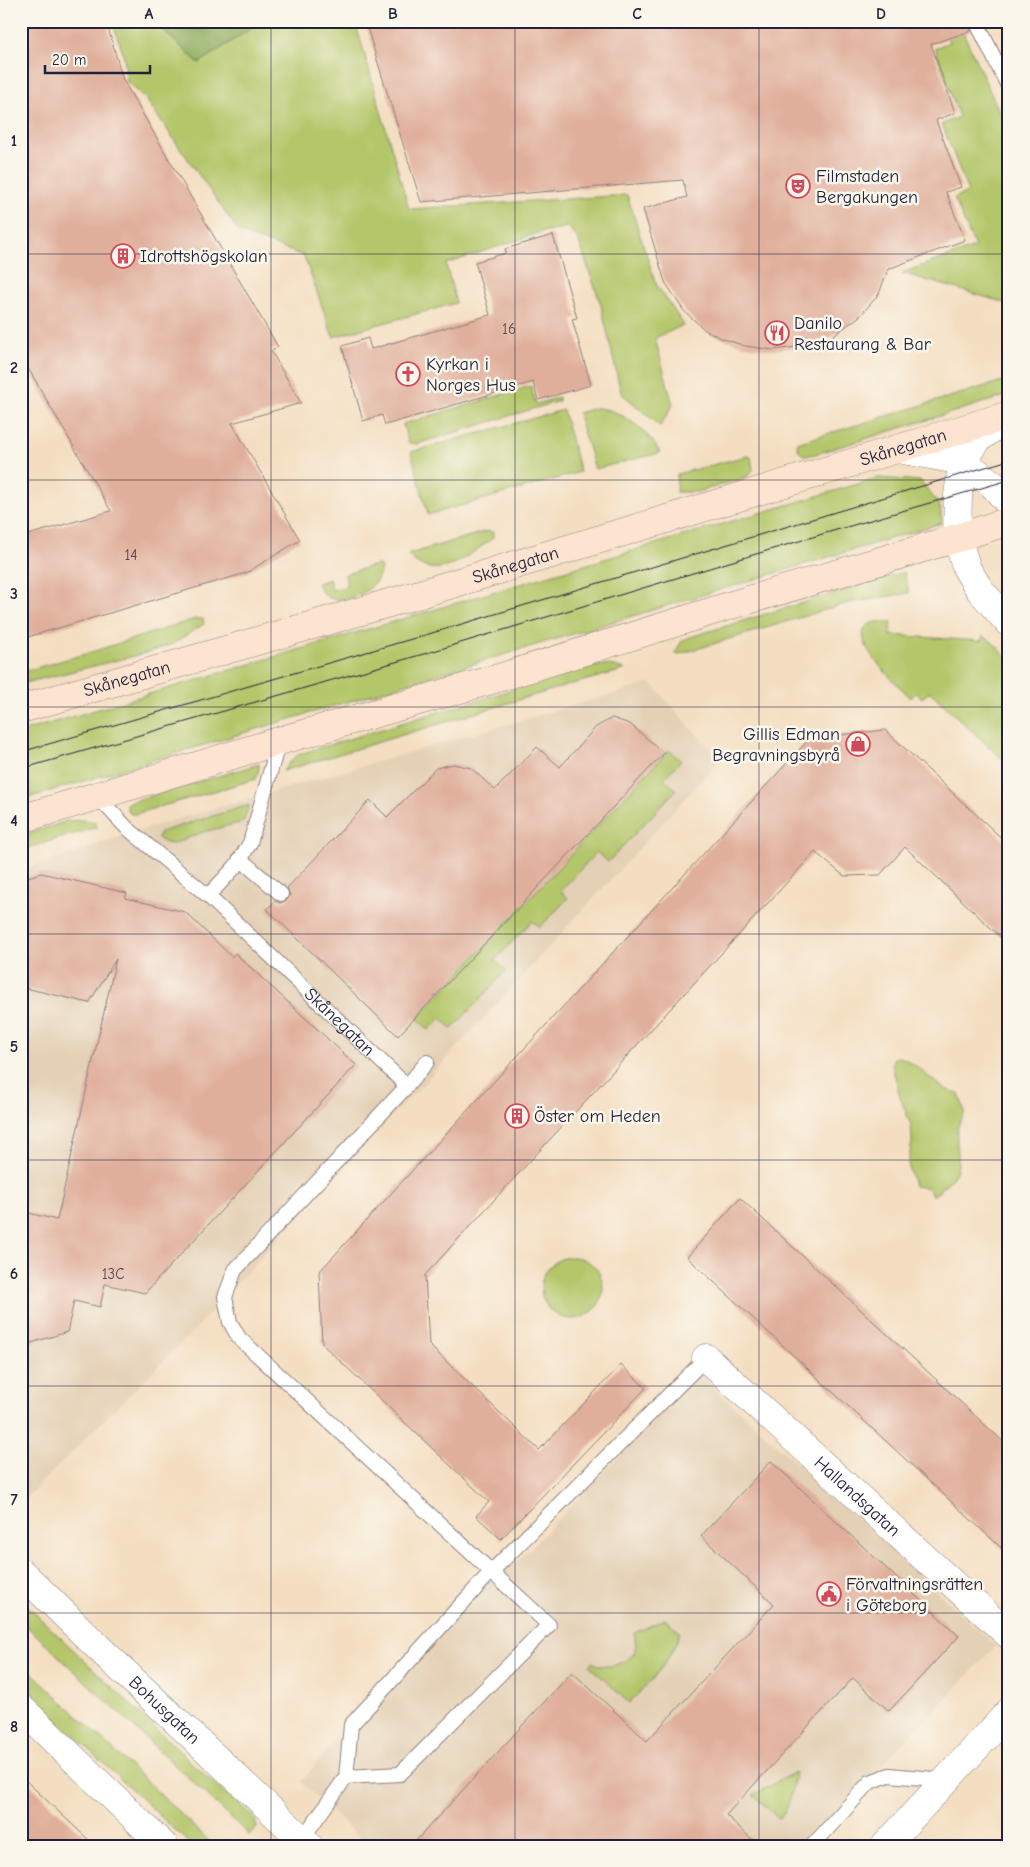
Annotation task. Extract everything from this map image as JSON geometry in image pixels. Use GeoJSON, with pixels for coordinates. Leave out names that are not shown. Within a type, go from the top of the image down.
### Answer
{"type":"FeatureCollection","features":[{"type":"Feature","properties":{"kind":"main road","name":"Skånegatan"},"geometry":{"type":"LineString","coordinates":[[21,709],[403,599],[1009,416]]}},
{"type":"Feature","properties":{"kind":"main road"},"geometry":{"type":"LineString","coordinates":[[21,818],[495,679],[1009,521]]}},
{"type":"Feature","properties":{"kind":"street"},"geometry":{"type":"LineString","coordinates":[[1009,416],[978,439],[963,461],[958,495],[957,538],[967,569],[980,590],[1009,623]]}},
{"type":"Feature","properties":{"kind":"street"},"geometry":{"type":"LineString","coordinates":[[898,449],[963,461],[993,485],[1009,503]]}},
{"type":"Feature","properties":{"kind":"street","name":"Hallandsgatan"},"geometry":{"type":"LineString","coordinates":[[706,1358],[1009,1636]]}},
{"type":"Feature","properties":{"kind":"street","name":"Bohusgatan"},"geometry":{"type":"LineString","coordinates":[[21,1572],[302,1844]]}},
{"type":"Feature","properties":{"kind":"street"},"geometry":{"type":"LineString","coordinates":[[21,1708],[164,1846]]}},
{"type":"Feature","properties":{"kind":"street"},"geometry":{"type":"LineString","coordinates":[[885,1846],[1009,1712]]}},
{"type":"Feature","properties":{"kind":"lane"},"geometry":{"type":"LineString","coordinates":[[976,21],[1009,88]]}},
{"type":"Feature","properties":{"kind":"lane"},"geometry":{"type":"LineString","coordinates":[[208,896],[236,866],[250,843],[279,741]]}},
{"type":"Feature","properties":{"kind":"lane","name":"Skånegatan"},"geometry":{"type":"LineString","coordinates":[[96,796],[126,827],[208,896],[407,1086]]}},
{"type":"Feature","properties":{"kind":"lane"},"geometry":{"type":"LineString","coordinates":[[240,859],[281,894]]}},
{"type":"Feature","properties":{"kind":"lane"},"geometry":{"type":"LineString","coordinates":[[346,1777],[400,1774],[549,1626],[239,1338],[230,1322],[225,1297],[235,1270],[407,1086],[427,1062]]}},
{"type":"Feature","properties":{"kind":"lane"},"geometry":{"type":"LineString","coordinates":[[302,1844],[346,1777],[351,1724],[490,1573],[706,1358]]}},
{"type":"Feature","properties":{"kind":"lane"},"geometry":{"type":"LineString","coordinates":[[812,1846],[870,1782],[890,1775],[946,1780]]}},
{"type":"Feature","properties":{"kind":"shaded area"},"geometry":{"type":"Polygon","coordinates":[[[651,683],[720,760],[428,1079],[192,1332],[21,1503],[21,871],[147,828],[651,683]]]}},
{"type":"Feature","properties":{"kind":"shaded area"},"geometry":{"type":"Polygon","coordinates":[[[699,1374],[996,1646],[804,1846],[368,1846],[301,1782],[468,1581],[516,1563],[699,1374]]]}},
{"type":"Feature","properties":{"kind":"green space"},"geometry":{"type":"Polygon","coordinates":[[[112,21],[153,21],[199,63],[262,21],[355,21],[409,209],[627,195],[656,284],[684,325],[655,338],[673,405],[660,426],[621,393],[601,305],[578,239],[568,227],[542,232],[446,264],[456,303],[333,337],[304,256],[239,232],[145,98],[127,82],[124,56],[112,21]]]}},
{"type":"Feature","properties":{"kind":"green space"},"geometry":{"type":"Polygon","coordinates":[[[153,21],[262,21],[199,63],[153,21]]]}},
{"type":"Feature","properties":{"kind":"green space"},"geometry":{"type":"Polygon","coordinates":[[[941,21],[958,21],[1009,133],[1009,304],[902,273],[975,247],[954,198],[968,192],[942,124],[959,117],[935,48],[949,42],[941,21]]]}},
{"type":"Feature","properties":{"kind":"green space"},"geometry":{"type":"Polygon","coordinates":[[[1009,379],[1009,395],[819,453],[804,455],[799,451],[797,443],[1009,379]]]}},
{"type":"Feature","properties":{"kind":"green space"},"geometry":{"type":"Polygon","coordinates":[[[531,386],[536,404],[559,397],[559,401],[417,444],[408,442],[403,424],[531,386]]]}},
{"type":"Feature","properties":{"kind":"green space"},"geometry":{"type":"Polygon","coordinates":[[[595,408],[613,412],[632,422],[649,437],[660,453],[595,469],[578,413],[595,408]]]}},
{"type":"Feature","properties":{"kind":"green space"},"geometry":{"type":"Polygon","coordinates":[[[563,410],[580,472],[428,515],[411,452],[563,410]]]}},
{"type":"Feature","properties":{"kind":"green space"},"geometry":{"type":"Polygon","coordinates":[[[747,456],[751,457],[753,470],[747,477],[698,492],[676,492],[677,474],[747,456]]]}},
{"type":"Feature","properties":{"kind":"green space"},"geometry":{"type":"Polygon","coordinates":[[[878,478],[921,481],[940,506],[942,523],[21,800],[21,732],[878,478]]]}},
{"type":"Feature","properties":{"kind":"green space"},"geometry":{"type":"Polygon","coordinates":[[[487,531],[493,532],[493,538],[473,553],[451,565],[429,568],[419,564],[408,555],[409,554],[487,531]]]}},
{"type":"Feature","properties":{"kind":"green space"},"geometry":{"type":"Polygon","coordinates":[[[376,565],[381,567],[373,585],[356,596],[341,600],[328,597],[321,591],[317,583],[329,579],[332,590],[347,586],[345,574],[376,565]]]}},
{"type":"Feature","properties":{"kind":"green space"},"geometry":{"type":"Polygon","coordinates":[[[904,572],[909,593],[848,603],[680,654],[674,654],[682,641],[690,637],[904,572]]]}},
{"type":"Feature","properties":{"kind":"green space"},"geometry":{"type":"Polygon","coordinates":[[[195,619],[203,619],[204,624],[172,644],[150,652],[21,684],[21,672],[195,619]]]}},
{"type":"Feature","properties":{"kind":"green space"},"geometry":{"type":"Polygon","coordinates":[[[874,622],[892,622],[890,635],[981,641],[983,636],[1001,651],[1009,662],[1009,765],[930,692],[922,698],[916,693],[911,698],[876,661],[868,649],[864,638],[864,629],[874,622]]]}},
{"type":"Feature","properties":{"kind":"green space"},"geometry":{"type":"Polygon","coordinates":[[[604,665],[615,666],[624,670],[283,771],[299,754],[554,677],[604,665]]]}},
{"type":"Feature","properties":{"kind":"green space"},"geometry":{"type":"Polygon","coordinates":[[[669,750],[681,761],[664,778],[676,790],[608,862],[597,852],[560,891],[568,898],[540,927],[532,921],[495,960],[506,971],[452,1029],[441,1018],[429,1030],[417,1018],[669,750]]]}},
{"type":"Feature","properties":{"kind":"green space"},"geometry":{"type":"Polygon","coordinates":[[[259,764],[256,779],[135,814],[131,814],[127,810],[127,803],[259,764]]]}},
{"type":"Feature","properties":{"kind":"green space"},"geometry":{"type":"Polygon","coordinates":[[[249,805],[243,822],[203,832],[173,844],[166,843],[158,838],[160,832],[249,805]]]}},
{"type":"Feature","properties":{"kind":"green space"},"geometry":{"type":"Polygon","coordinates":[[[84,820],[95,822],[97,827],[21,850],[21,836],[67,821],[84,820]]]}},
{"type":"Feature","properties":{"kind":"green space"},"geometry":{"type":"Polygon","coordinates":[[[897,1057],[911,1063],[942,1087],[959,1094],[965,1112],[957,1130],[957,1169],[954,1176],[939,1189],[940,1191],[932,1196],[928,1188],[914,1186],[908,1164],[912,1142],[911,1125],[900,1097],[892,1064],[893,1059],[897,1057]]]}},
{"type":"Feature","properties":{"kind":"green space"},"geometry":{"type":"Polygon","coordinates":[[[572,1257],[584,1259],[594,1266],[601,1276],[603,1288],[601,1300],[594,1310],[584,1317],[572,1319],[560,1317],[550,1310],[543,1300],[541,1288],[543,1276],[550,1266],[560,1259],[572,1257]]]}},
{"type":"Feature","properties":{"kind":"green space"},"geometry":{"type":"Polygon","coordinates":[[[21,1600],[214,1784],[254,1817],[257,1828],[249,1835],[21,1621],[21,1600]]]}},
{"type":"Feature","properties":{"kind":"green space"},"geometry":{"type":"Polygon","coordinates":[[[665,1619],[680,1632],[676,1643],[666,1662],[629,1703],[589,1665],[592,1662],[598,1665],[609,1666],[624,1661],[634,1654],[636,1644],[634,1633],[665,1619]]]}},
{"type":"Feature","properties":{"kind":"green space"},"geometry":{"type":"Polygon","coordinates":[[[21,1662],[214,1846],[192,1846],[21,1686],[21,1662]]]}},
{"type":"Feature","properties":{"kind":"green space"},"geometry":{"type":"Polygon","coordinates":[[[795,1772],[789,1804],[779,1819],[753,1795],[795,1772]]]}},
{"type":"Feature","properties":{"kind":"building"},"geometry":{"type":"Polygon","coordinates":[[[21,21],[106,21],[123,80],[278,347],[271,351],[301,403],[232,423],[300,540],[246,573],[21,639],[21,537],[111,511],[21,356],[21,21]]]}},
{"type":"Feature","properties":{"kind":"building","name":"Filmstaden Bergakungen"},"geometry":{"type":"Polygon","coordinates":[[[365,21],[967,21],[971,31],[931,44],[955,113],[936,120],[961,187],[946,192],[965,240],[888,269],[879,294],[860,316],[831,337],[805,346],[773,350],[745,346],[721,338],[705,330],[684,311],[665,282],[643,209],[687,197],[683,180],[421,202],[365,21]]]}},
{"type":"Feature","properties":{"kind":"building"},"geometry":{"type":"Polygon","coordinates":[[[553,235],[577,318],[572,319],[591,385],[538,400],[533,382],[385,425],[382,415],[363,421],[342,346],[368,338],[371,349],[490,315],[475,262],[506,253],[505,249],[553,235]]]}},
{"type":"Feature","properties":{"kind":"building"},"geometry":{"type":"Polygon","coordinates":[[[612,718],[630,724],[664,753],[398,1036],[267,909],[275,901],[280,903],[287,900],[290,895],[287,888],[370,800],[387,817],[436,768],[453,764],[471,768],[495,790],[537,747],[560,767],[596,727],[612,718]]]}},
{"type":"Feature","properties":{"kind":"building","name":"Öster om Heden"},"geometry":{"type":"Polygon","coordinates":[[[885,730],[1009,845],[1009,945],[905,847],[880,875],[844,876],[815,852],[425,1275],[429,1345],[539,1450],[621,1365],[646,1388],[501,1539],[476,1516],[489,1502],[322,1344],[319,1272],[810,738],[885,730]]]}},
{"type":"Feature","properties":{"kind":"building"},"geometry":{"type":"Polygon","coordinates":[[[41,873],[127,893],[125,898],[185,912],[232,957],[235,953],[356,1065],[145,1293],[105,1284],[100,1307],[74,1301],[67,1332],[21,1346],[21,1211],[57,1220],[116,959],[89,1003],[21,987],[21,879],[41,873]]]}},
{"type":"Feature","properties":{"kind":"building"},"geometry":{"type":"Polygon","coordinates":[[[740,1198],[1009,1447],[1009,1555],[687,1257],[740,1198]]]}},
{"type":"Feature","properties":{"kind":"building"},"geometry":{"type":"Polygon","coordinates":[[[771,1461],[959,1636],[889,1711],[853,1678],[726,1815],[759,1846],[411,1846],[572,1672],[647,1741],[774,1604],[701,1536],[771,1461]]]}},
{"type":"Feature","properties":{"kind":"building"},"geometry":{"type":"Polygon","coordinates":[[[21,1776],[95,1846],[21,1846],[21,1776]]]}},
{"type":"Feature","properties":{"kind":"tram line"},"geometry":{"type":"LineString","coordinates":[[21,752],[422,636],[1009,460]]}},
{"type":"Feature","properties":{"kind":"tram line"},"geometry":{"type":"LineString","coordinates":[[21,769],[427,653],[1009,480]]}},
{"type":"Feature","properties":{"kind":"place","name":"Filmstaden Bergakungen"},"geometry":{"type":"Point","coordinates":[798,186]}},
{"type":"Feature","properties":{"kind":"place","name":"Idrottshögskolan"},"geometry":{"type":"Point","coordinates":[123,256]}},
{"type":"Feature","properties":{"kind":"place","name":"Danilo Restaurang & Bar"},"geometry":{"type":"Point","coordinates":[777,333]}},
{"type":"Feature","properties":{"kind":"place","name":"Kyrkan i Norges Hus"},"geometry":{"type":"Point","coordinates":[408,374]}},
{"type":"Feature","properties":{"kind":"place","name":"Gillis Edman Begravningsbyrå"},"geometry":{"type":"Point","coordinates":[858,744]}},
{"type":"Feature","properties":{"kind":"place","name":"Öster om Heden"},"geometry":{"type":"Point","coordinates":[517,1116]}},
{"type":"Feature","properties":{"kind":"place","name":"Förvaltningsrätten i Göteborg"},"geometry":{"type":"Point","coordinates":[829,1594]}}]}
